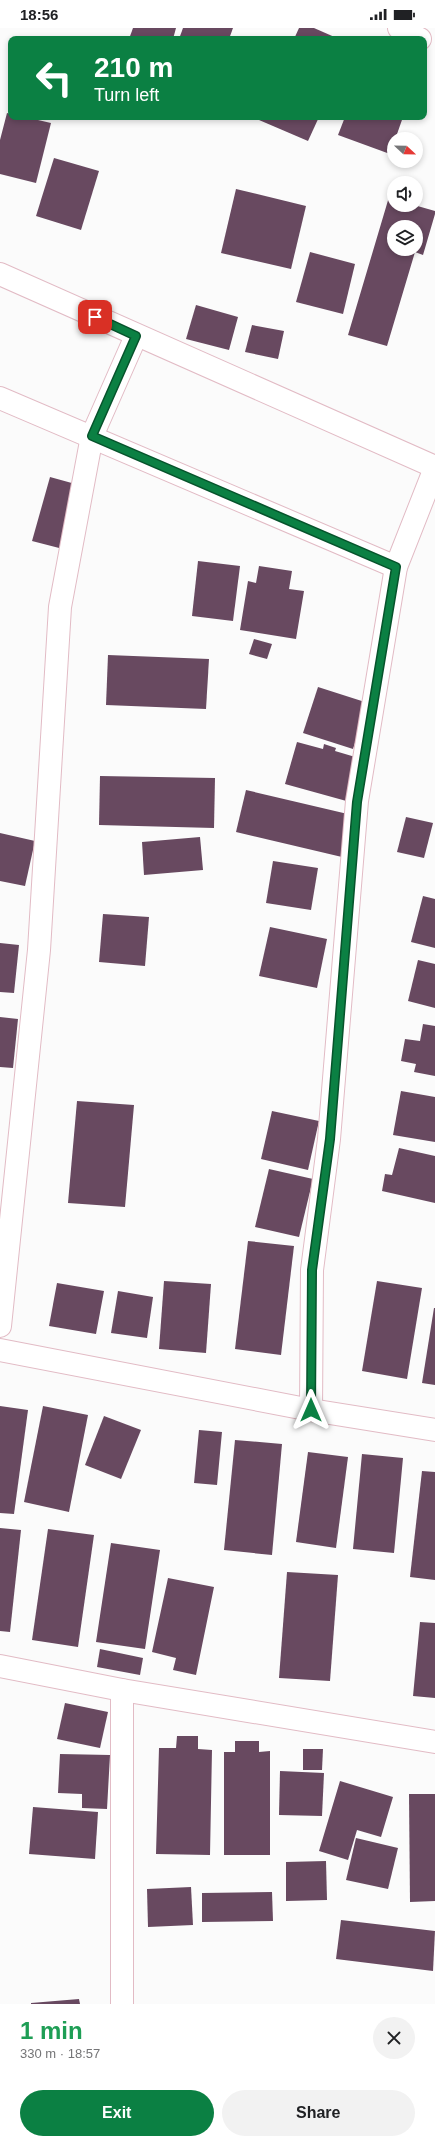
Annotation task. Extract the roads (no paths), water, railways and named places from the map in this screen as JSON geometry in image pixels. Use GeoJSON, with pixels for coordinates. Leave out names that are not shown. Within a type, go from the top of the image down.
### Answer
{"type":"FeatureCollection","features":[{"type":"Feature","properties":{"kind":"street"},"geometry":{"type":"LineString","coordinates":[[399,28],[414,36]]}},
{"type":"Feature","properties":{"kind":"street"},"geometry":{"type":"LineString","coordinates":[[0,274],[136,336],[435,468],[396,567],[357,802],[330,1139],[312,1270],[311,1410]]}},
{"type":"Feature","properties":{"kind":"street"},"geometry":{"type":"LineString","coordinates":[[0,1326],[39,950],[60,607],[92,436],[136,336]]}},
{"type":"Feature","properties":{"kind":"street"},"geometry":{"type":"LineString","coordinates":[[0,398],[396,567]]}},
{"type":"Feature","properties":{"kind":"street"},"geometry":{"type":"LineString","coordinates":[[0,1350],[311,1410],[435,1430]]}},
{"type":"Feature","properties":{"kind":"street"},"geometry":{"type":"LineString","coordinates":[[0,1666],[122,1690],[435,1742]]}},
{"type":"Feature","properties":{"kind":"street"},"geometry":{"type":"LineString","coordinates":[[122,1690],[122,2004]]}}]}
